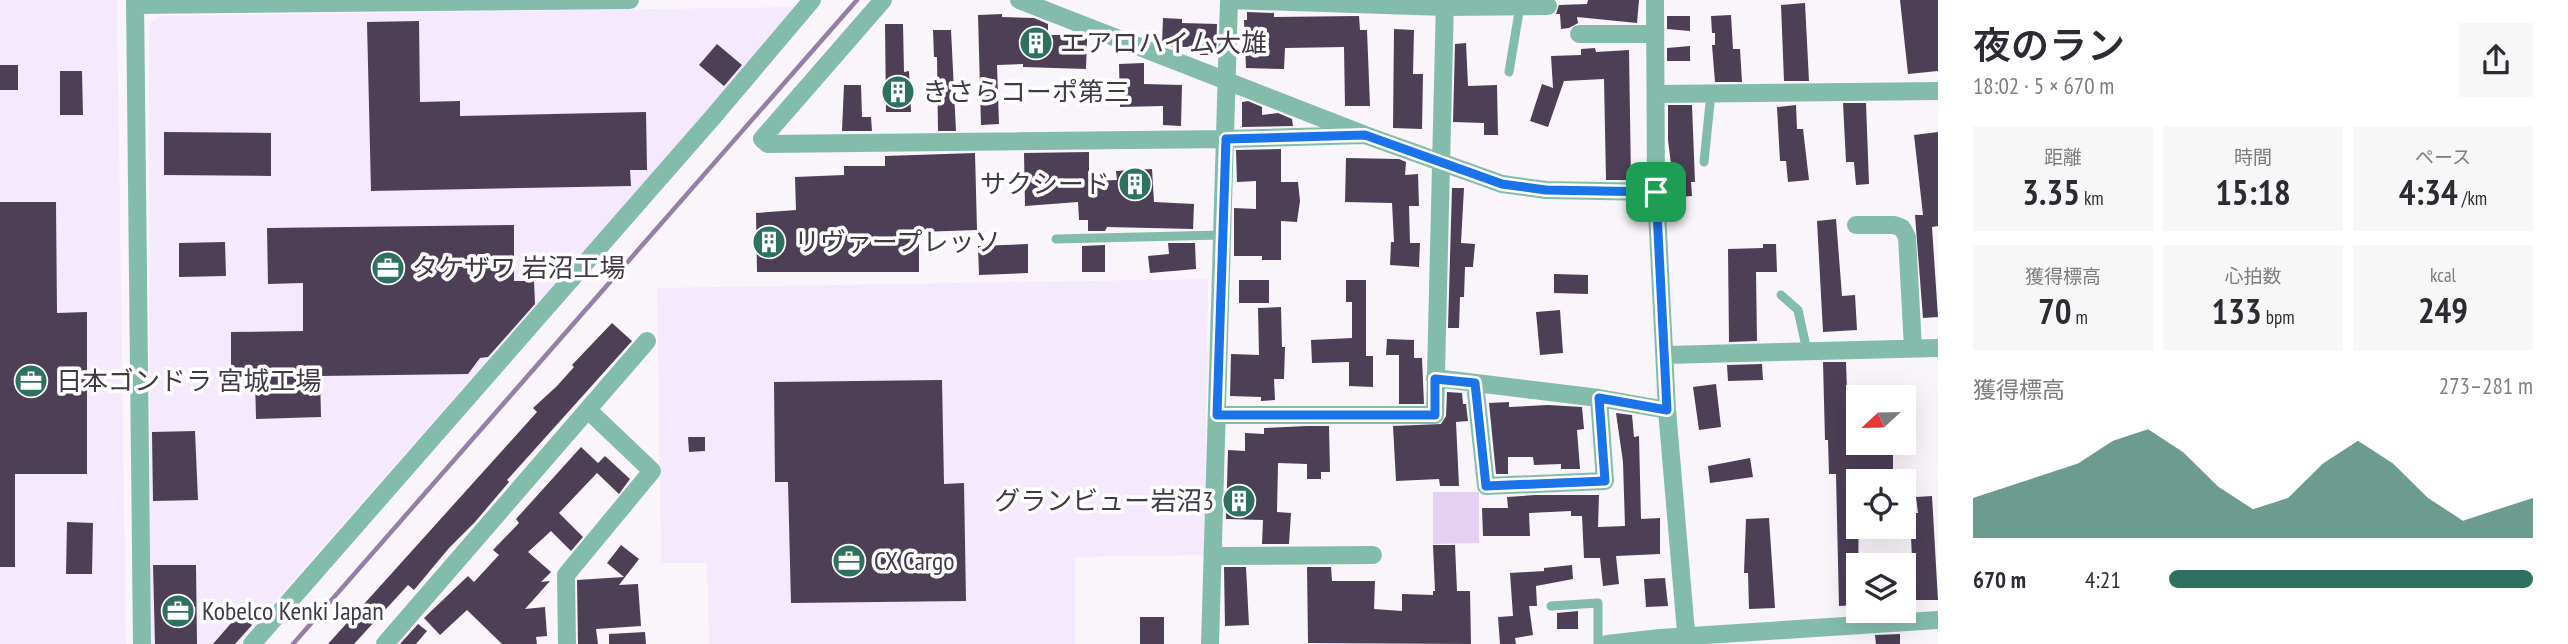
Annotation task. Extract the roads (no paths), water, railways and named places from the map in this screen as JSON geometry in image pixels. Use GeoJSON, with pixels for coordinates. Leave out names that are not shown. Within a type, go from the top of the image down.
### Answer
{"type":"FeatureCollection","features":[{"type":"Feature","properties":{"kind":"street"},"geometry":{"type":"LineString","coordinates":[[142,644],[135,3],[629,0]]}},
{"type":"Feature","properties":{"kind":"street"},"geometry":{"type":"LineString","coordinates":[[252,644],[812,0]]}},
{"type":"Feature","properties":{"kind":"street"},"geometry":{"type":"LineString","coordinates":[[883,0],[762,139],[768,144],[782,144],[1365,135]]}},
{"type":"Feature","properties":{"kind":"street"},"geometry":{"type":"LineString","coordinates":[[1019,0],[1365,135],[1502,184],[1546,190],[1656,192]]}},
{"type":"Feature","properties":{"kind":"street"},"geometry":{"type":"LineString","coordinates":[[1210,644],[1229,0],[1548,6]]}},
{"type":"Feature","properties":{"kind":"street"},"geometry":{"type":"LineString","coordinates":[[1655,0],[1656,192],[1667,410],[1687,640]]}},
{"type":"Feature","properties":{"kind":"street"},"geometry":{"type":"LineString","coordinates":[[1217,415],[1435,415],[1445,3]]}},
{"type":"Feature","properties":{"kind":"street"},"geometry":{"type":"LineString","coordinates":[[1579,34],[1655,34]]}},
{"type":"Feature","properties":{"kind":"street"},"geometry":{"type":"LineString","coordinates":[[1656,94],[1938,91]]}},
{"type":"Feature","properties":{"kind":"street"},"geometry":{"type":"LineString","coordinates":[[1856,225],[1894,225],[1902,228],[1907,237],[1913,348]]}},
{"type":"Feature","properties":{"kind":"street"},"geometry":{"type":"LineString","coordinates":[[385,644],[647,341]]}},
{"type":"Feature","properties":{"kind":"street"},"geometry":{"type":"LineString","coordinates":[[1666,355],[1938,348]]}},
{"type":"Feature","properties":{"kind":"street"},"geometry":{"type":"LineString","coordinates":[[1435,379],[1599,398],[1667,410]]}},
{"type":"Feature","properties":{"kind":"street"},"geometry":{"type":"LineString","coordinates":[[1475,383],[1486,486],[1605,481],[1599,398]]}},
{"type":"Feature","properties":{"kind":"street"},"geometry":{"type":"LineString","coordinates":[[567,644],[566,575],[652,471],[588,410]]}},
{"type":"Feature","properties":{"kind":"street"},"geometry":{"type":"LineString","coordinates":[[1213,556],[1373,555]]}},
{"type":"Feature","properties":{"kind":"street"},"geometry":{"type":"LineString","coordinates":[[1607,644],[1938,620]]}},
{"type":"Feature","properties":{"kind":"lane"},"geometry":{"type":"LineString","coordinates":[[1509,72],[1520,6]]}},
{"type":"Feature","properties":{"kind":"lane"},"geometry":{"type":"LineString","coordinates":[[1704,162],[1711,93]]}},
{"type":"Feature","properties":{"kind":"lane"},"geometry":{"type":"LineString","coordinates":[[1056,239],[1223,235]]}},
{"type":"Feature","properties":{"kind":"lane"},"geometry":{"type":"LineString","coordinates":[[1781,295],[1798,310],[1807,351]]}},
{"type":"Feature","properties":{"kind":"lane"},"geometry":{"type":"LineString","coordinates":[[1551,606],[1598,603],[1598,644]]}},
{"type":"Feature","properties":{"kind":"waterway"},"geometry":{"type":"LineString","coordinates":[[293,644],[857,0]]}},
{"type":"Feature","properties":{"kind":"place","name":"エアロハイム大雄"},"geometry":{"type":"Point","coordinates":[1036,43]}},
{"type":"Feature","properties":{"kind":"place","name":"きさらコーポ第三"},"geometry":{"type":"Point","coordinates":[898,92]}},
{"type":"Feature","properties":{"kind":"place","name":"サクシード"},"geometry":{"type":"Point","coordinates":[1135,184]}},
{"type":"Feature","properties":{"kind":"place","name":"リヴァープレッソ"},"geometry":{"type":"Point","coordinates":[769,242]}},
{"type":"Feature","properties":{"kind":"place","name":"タケザワ 岩沼工場"},"geometry":{"type":"Point","coordinates":[388,268]}},
{"type":"Feature","properties":{"kind":"place","name":"日本ゴンドラ 宮城工場"},"geometry":{"type":"Point","coordinates":[31,381]}},
{"type":"Feature","properties":{"kind":"place","name":"グランビュー岩沼3"},"geometry":{"type":"Point","coordinates":[1239,501]}},
{"type":"Feature","properties":{"kind":"place","name":"CX Cargo"},"geometry":{"type":"Point","coordinates":[849,561]}},
{"type":"Feature","properties":{"kind":"place","name":"Kobelco Kenki Japan"},"geometry":{"type":"Point","coordinates":[178,611]}}]}
